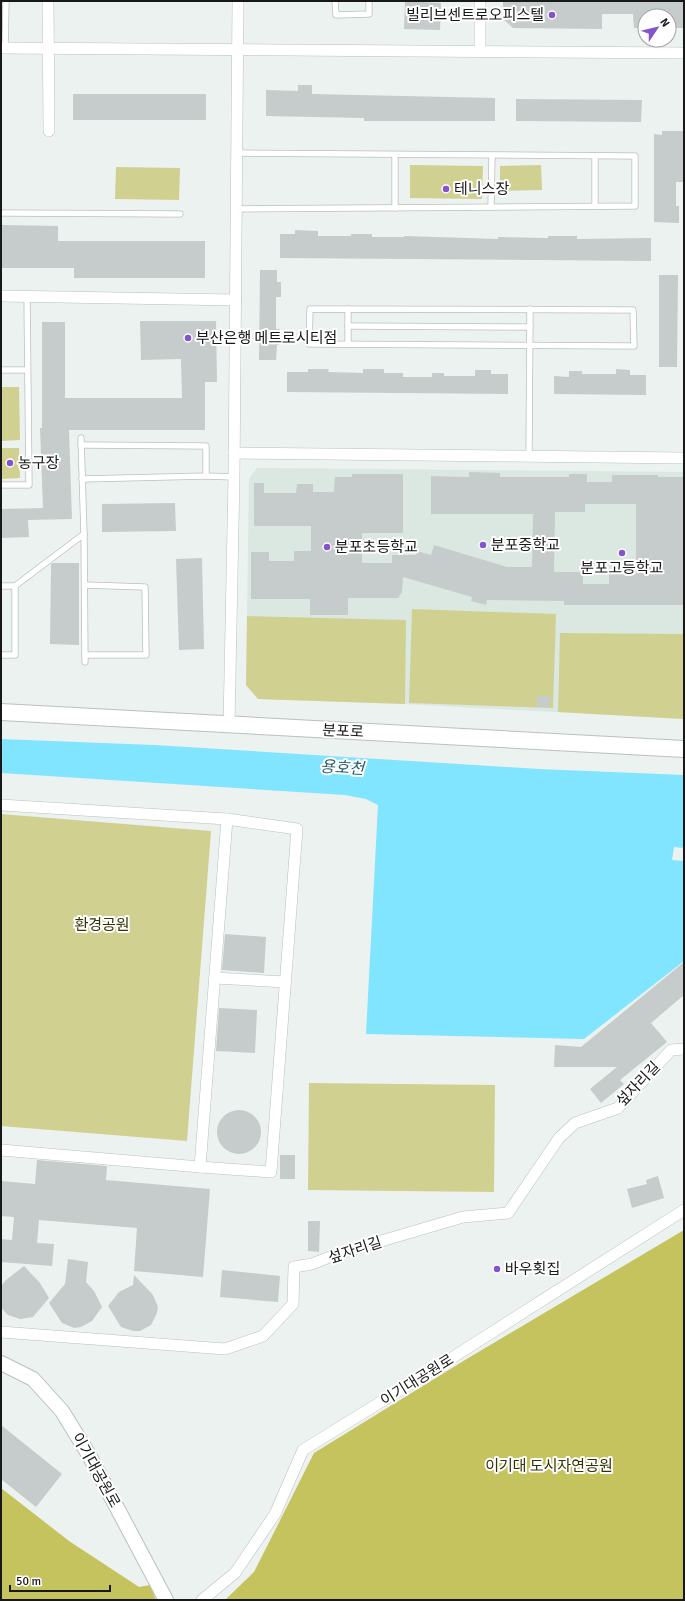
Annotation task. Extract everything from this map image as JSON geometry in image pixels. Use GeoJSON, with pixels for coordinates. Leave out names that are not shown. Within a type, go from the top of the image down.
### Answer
{"type":"FeatureCollection","features":[{"type":"Feature","properties":{"kind":"main road","name":"분포로"},"geometry":{"type":"LineString","coordinates":[[1,712],[684,750]]}},
{"type":"Feature","properties":{"kind":"street"},"geometry":{"type":"LineString","coordinates":[[48,1],[49,131]]}},
{"type":"Feature","properties":{"kind":"street"},"geometry":{"type":"LineString","coordinates":[[230,724],[236,300],[238,1]]}},
{"type":"Feature","properties":{"kind":"street"},"geometry":{"type":"LineString","coordinates":[[480,1],[480,52]]}},
{"type":"Feature","properties":{"kind":"street"},"geometry":{"type":"LineString","coordinates":[[3,48],[684,53]]}},
{"type":"Feature","properties":{"kind":"street"},"geometry":{"type":"LineString","coordinates":[[1,296],[236,300]]}},
{"type":"Feature","properties":{"kind":"street"},"geometry":{"type":"LineString","coordinates":[[234,453],[684,458]]}},
{"type":"Feature","properties":{"kind":"street"},"geometry":{"type":"LineString","coordinates":[[1,805],[227,819],[297,829],[271,1172],[1,1150]]}},
{"type":"Feature","properties":{"kind":"street"},"geometry":{"type":"LineString","coordinates":[[200,1167],[227,819]]}},
{"type":"Feature","properties":{"kind":"street"},"geometry":{"type":"LineString","coordinates":[[215,978],[285,982]]}},
{"type":"Feature","properties":{"kind":"street","name":"섶자리길"},"geometry":{"type":"LineString","coordinates":[[1,1332],[225,1349],[263,1336],[293,1304],[294,1267],[312,1264],[337,1254],[463,1217],[508,1213],[559,1138],[575,1123],[618,1108],[671,1050],[684,1049]]}},
{"type":"Feature","properties":{"kind":"street","name":"이기대공원로"},"geometry":{"type":"LineString","coordinates":[[202,1600],[235,1573],[275,1514],[303,1450],[447,1362],[684,1210]]}},
{"type":"Feature","properties":{"kind":"street","name":"이기대공원로"},"geometry":{"type":"LineString","coordinates":[[1,1363],[33,1379],[62,1411],[89,1455],[166,1600]]}},
{"type":"Feature","properties":{"kind":"lane"},"geometry":{"type":"LineString","coordinates":[[3,48],[6,1]]}},
{"type":"Feature","properties":{"kind":"lane"},"geometry":{"type":"LineString","coordinates":[[335,1],[336,15],[369,14],[369,1]]}},
{"type":"Feature","properties":{"kind":"lane"},"geometry":{"type":"LineString","coordinates":[[236,209],[635,206],[635,156],[237,153]]}},
{"type":"Feature","properties":{"kind":"lane"},"geometry":{"type":"LineString","coordinates":[[395,155],[395,208]]}},
{"type":"Feature","properties":{"kind":"lane"},"geometry":{"type":"LineString","coordinates":[[492,156],[492,207]]}},
{"type":"Feature","properties":{"kind":"lane"},"geometry":{"type":"LineString","coordinates":[[595,156],[595,206]]}},
{"type":"Feature","properties":{"kind":"lane"},"geometry":{"type":"LineString","coordinates":[[1,213],[180,214]]}},
{"type":"Feature","properties":{"kind":"lane"},"geometry":{"type":"LineString","coordinates":[[1,485],[29,485],[27,296]]}},
{"type":"Feature","properties":{"kind":"lane"},"geometry":{"type":"LineString","coordinates":[[310,309],[348,309],[633,310],[634,346],[310,344],[310,309]]}},
{"type":"Feature","properties":{"kind":"lane"},"geometry":{"type":"LineString","coordinates":[[348,309],[348,344]]}},
{"type":"Feature","properties":{"kind":"lane"},"geometry":{"type":"LineString","coordinates":[[529,456],[530,309]]}},
{"type":"Feature","properties":{"kind":"lane"},"geometry":{"type":"LineString","coordinates":[[348,326],[530,327]]}},
{"type":"Feature","properties":{"kind":"lane"},"geometry":{"type":"LineString","coordinates":[[1,370],[27,370]]}},
{"type":"Feature","properties":{"kind":"lane"},"geometry":{"type":"LineString","coordinates":[[81,438],[85,585],[85,662]]}},
{"type":"Feature","properties":{"kind":"lane"},"geometry":{"type":"LineString","coordinates":[[81,445],[206,446],[206,476]]}},
{"type":"Feature","properties":{"kind":"lane"},"geometry":{"type":"LineString","coordinates":[[82,479],[234,476]]}},
{"type":"Feature","properties":{"kind":"lane"},"geometry":{"type":"LineString","coordinates":[[1,586],[15,586],[84,534]]}},
{"type":"Feature","properties":{"kind":"lane"},"geometry":{"type":"LineString","coordinates":[[85,585],[145,587],[146,655],[85,655]]}},
{"type":"Feature","properties":{"kind":"lane"},"geometry":{"type":"LineString","coordinates":[[1,655],[15,655],[15,586]]}},
{"type":"Feature","properties":{"kind":"shaded area"},"geometry":{"type":"Polygon","coordinates":[[[257,468],[684,472],[684,719],[405,704],[258,699],[246,685],[249,478],[257,468]]]}},
{"type":"Feature","properties":{"kind":"green space","name":"테니스장"},"geometry":{"type":"Polygon","coordinates":[[[410,165],[483,166],[482,199],[410,198],[410,165]]]}},
{"type":"Feature","properties":{"kind":"green space"},"geometry":{"type":"Polygon","coordinates":[[[541,165],[542,190],[500,191],[500,166],[541,165]]]}},
{"type":"Feature","properties":{"kind":"green space"},"geometry":{"type":"Polygon","coordinates":[[[116,167],[180,168],[179,200],[115,199],[116,167]]]}},
{"type":"Feature","properties":{"kind":"green space"},"geometry":{"type":"Polygon","coordinates":[[[1,387],[19,387],[20,440],[1,441],[1,387]]]}},
{"type":"Feature","properties":{"kind":"green space","name":"농구장"},"geometry":{"type":"Polygon","coordinates":[[[1,448],[19,448],[20,478],[1,479],[1,448]]]}},
{"type":"Feature","properties":{"kind":"green space"},"geometry":{"type":"Polygon","coordinates":[[[412,609],[556,614],[553,708],[409,703],[412,609]]]}},
{"type":"Feature","properties":{"kind":"green space"},"geometry":{"type":"Polygon","coordinates":[[[247,616],[406,620],[405,704],[258,699],[246,685],[247,616]]]}},
{"type":"Feature","properties":{"kind":"green space"},"geometry":{"type":"Polygon","coordinates":[[[560,633],[684,634],[684,719],[558,712],[560,633]]]}},
{"type":"Feature","properties":{"kind":"green space","name":"환경공원"},"geometry":{"type":"Polygon","coordinates":[[[1,814],[211,831],[187,1141],[1,1126],[1,814]]]}},
{"type":"Feature","properties":{"kind":"green space"},"geometry":{"type":"Polygon","coordinates":[[[309,1083],[495,1085],[494,1192],[308,1190],[309,1083]]]}},
{"type":"Feature","properties":{"kind":"green space","name":"이기대 도시자연공원"},"geometry":{"type":"Polygon","coordinates":[[[684,1230],[684,1600],[225,1600],[254,1572],[314,1453],[465,1360],[684,1230]]]}},
{"type":"Feature","properties":{"kind":"green space"},"geometry":{"type":"Polygon","coordinates":[[[1,1488],[69,1541],[139,1587],[150,1585],[156,1600],[1,1600],[1,1488]]]}},
{"type":"Feature","properties":{"kind":"water","name":"용호천"},"geometry":{"type":"Polygon","coordinates":[[[1,739],[154,745],[539,769],[684,775],[684,848],[674,847],[672,860],[684,861],[684,961],[584,1039],[366,1034],[378,805],[366,799],[345,795],[1,773],[1,739]]]}},
{"type":"Feature","properties":{"kind":"building"},"geometry":{"type":"Polygon","coordinates":[[[405,1],[441,3],[440,30],[404,29],[405,1]]]}},
{"type":"Feature","properties":{"kind":"building","name":"빌리브센트로오피스텔"},"geometry":{"type":"Polygon","coordinates":[[[503,1],[684,1],[684,28],[677,28],[677,8],[637,8],[637,28],[634,28],[633,14],[602,14],[602,29],[513,28],[503,19],[503,1]]]}},
{"type":"Feature","properties":{"kind":"building"},"geometry":{"type":"Polygon","coordinates":[[[298,85],[312,85],[312,94],[495,98],[495,121],[364,121],[364,118],[266,116],[266,90],[298,91],[298,85]]]}},
{"type":"Feature","properties":{"kind":"building"},"geometry":{"type":"Polygon","coordinates":[[[73,94],[206,94],[206,120],[73,120],[73,94]]]}},
{"type":"Feature","properties":{"kind":"building"},"geometry":{"type":"Polygon","coordinates":[[[516,99],[642,100],[641,122],[516,121],[516,99]]]}},
{"type":"Feature","properties":{"kind":"building"},"geometry":{"type":"Polygon","coordinates":[[[662,131],[683,131],[684,182],[676,182],[676,206],[679,206],[679,223],[654,222],[654,134],[662,135],[662,131]]]}},
{"type":"Feature","properties":{"kind":"building"},"geometry":{"type":"Polygon","coordinates":[[[1,225],[58,226],[58,241],[205,241],[205,278],[74,278],[74,268],[1,268],[1,225]]]}},
{"type":"Feature","properties":{"kind":"building"},"geometry":{"type":"Polygon","coordinates":[[[295,230],[318,231],[318,236],[351,236],[351,234],[372,234],[372,237],[404,236],[498,239],[498,237],[548,238],[548,236],[577,236],[577,239],[651,238],[651,261],[280,258],[280,234],[295,234],[295,230]]]}},
{"type":"Feature","properties":{"kind":"building"},"geometry":{"type":"Polygon","coordinates":[[[260,270],[277,270],[277,282],[281,282],[281,297],[276,297],[276,329],[280,329],[276,360],[259,360],[260,270]]]}},
{"type":"Feature","properties":{"kind":"building"},"geometry":{"type":"Polygon","coordinates":[[[659,275],[678,275],[677,367],[659,367],[659,275]]]}},
{"type":"Feature","properties":{"kind":"building"},"geometry":{"type":"Polygon","coordinates":[[[140,321],[216,321],[217,382],[205,382],[205,430],[69,430],[72,519],[28,520],[29,537],[1,538],[1,509],[43,508],[40,428],[42,428],[42,322],[65,322],[65,398],[182,398],[181,359],[141,360],[140,321]]]}},
{"type":"Feature","properties":{"kind":"building"},"geometry":{"type":"Polygon","coordinates":[[[308,369],[329,369],[328,372],[363,373],[363,369],[384,369],[384,373],[403,373],[403,377],[432,377],[432,373],[444,373],[444,376],[475,376],[475,370],[491,370],[491,374],[508,374],[508,394],[287,392],[287,372],[308,372],[308,369]]]}},
{"type":"Feature","properties":{"kind":"building"},"geometry":{"type":"Polygon","coordinates":[[[616,369],[630,370],[630,375],[646,375],[646,395],[554,394],[554,376],[569,377],[569,371],[582,371],[582,374],[616,374],[616,369]]]}},
{"type":"Feature","properties":{"kind":"building"},"geometry":{"type":"Polygon","coordinates":[[[469,472],[500,473],[500,477],[569,477],[569,474],[587,474],[587,482],[612,482],[612,475],[658,475],[658,477],[684,477],[684,605],[564,605],[564,601],[487,600],[486,605],[471,601],[472,597],[403,577],[402,592],[398,598],[348,598],[348,615],[310,615],[310,599],[251,599],[251,552],[269,552],[269,561],[294,561],[294,551],[311,551],[311,526],[254,526],[254,483],[264,483],[264,493],[296,493],[297,484],[313,484],[313,492],[334,492],[335,477],[352,477],[352,474],[403,474],[403,533],[362,533],[362,563],[392,563],[392,555],[416,555],[417,551],[431,555],[434,545],[507,567],[532,567],[533,514],[431,514],[431,476],[469,477],[469,472]],[[585,504],[585,512],[555,512],[554,572],[583,572],[583,584],[609,584],[609,574],[636,574],[636,504],[585,504]]]}},
{"type":"Feature","properties":{"kind":"building"},"geometry":{"type":"Polygon","coordinates":[[[175,503],[176,531],[102,532],[102,504],[175,503]]]}},
{"type":"Feature","properties":{"kind":"building"},"geometry":{"type":"Polygon","coordinates":[[[202,558],[204,649],[179,650],[176,559],[202,558]]]}},
{"type":"Feature","properties":{"kind":"building"},"geometry":{"type":"Polygon","coordinates":[[[79,563],[79,645],[50,644],[51,564],[79,563]]]}},
{"type":"Feature","properties":{"kind":"building"},"geometry":{"type":"Polygon","coordinates":[[[537,696],[550,696],[550,707],[537,707],[537,696]]]}},
{"type":"Feature","properties":{"kind":"building"},"geometry":{"type":"Polygon","coordinates":[[[225,934],[266,937],[264,973],[222,970],[225,934]]]}},
{"type":"Feature","properties":{"kind":"building"},"geometry":{"type":"Polygon","coordinates":[[[684,962],[684,995],[651,1023],[667,1042],[620,1080],[624,1084],[601,1103],[590,1089],[617,1067],[554,1067],[555,1045],[581,1047],[684,962]]]}},
{"type":"Feature","properties":{"kind":"building"},"geometry":{"type":"Polygon","coordinates":[[[219,1008],[257,1010],[255,1053],[216,1051],[219,1008]]]}},
{"type":"Feature","properties":{"kind":"building"},"geometry":{"type":"Polygon","coordinates":[[[235,1110],[243,1110],[248,1111],[255,1116],[260,1123],[260,1141],[255,1148],[248,1153],[235,1154],[227,1151],[220,1144],[217,1136],[217,1128],[220,1120],[227,1113],[235,1110]]]}},
{"type":"Feature","properties":{"kind":"building"},"geometry":{"type":"Polygon","coordinates":[[[280,1155],[295,1155],[295,1179],[280,1179],[280,1155]]]}},
{"type":"Feature","properties":{"kind":"building"},"geometry":{"type":"Polygon","coordinates":[[[37,1160],[107,1166],[106,1180],[210,1189],[203,1277],[134,1271],[137,1228],[39,1220],[37,1243],[54,1244],[52,1266],[1,1262],[1,1239],[12,1240],[14,1217],[1,1216],[1,1181],[35,1184],[37,1160]]]}},
{"type":"Feature","properties":{"kind":"building"},"geometry":{"type":"Polygon","coordinates":[[[658,1176],[664,1198],[632,1208],[627,1189],[647,1184],[646,1180],[658,1176]]]}},
{"type":"Feature","properties":{"kind":"building"},"geometry":{"type":"Polygon","coordinates":[[[308,1221],[320,1221],[319,1252],[308,1251],[308,1221]]]}},
{"type":"Feature","properties":{"kind":"building"},"geometry":{"type":"Polygon","coordinates":[[[68,1259],[88,1262],[86,1282],[94,1291],[102,1307],[92,1321],[81,1327],[74,1328],[62,1323],[49,1303],[65,1284],[68,1259]]]}},
{"type":"Feature","properties":{"kind":"building"},"geometry":{"type":"Polygon","coordinates":[[[24,1266],[40,1283],[49,1298],[33,1317],[20,1319],[8,1315],[3,1310],[1,1306],[1,1286],[6,1280],[24,1266]]]}},
{"type":"Feature","properties":{"kind":"building"},"geometry":{"type":"Polygon","coordinates":[[[222,1270],[280,1276],[278,1302],[220,1297],[222,1270]]]}},
{"type":"Feature","properties":{"kind":"building"},"geometry":{"type":"Polygon","coordinates":[[[134,1275],[153,1295],[158,1307],[157,1313],[151,1325],[140,1331],[133,1331],[121,1327],[108,1306],[119,1292],[133,1285],[134,1275]]]}},
{"type":"Feature","properties":{"kind":"building"},"geometry":{"type":"Polygon","coordinates":[[[1,1425],[62,1474],[36,1507],[1,1479],[1,1425]]]}},
{"type":"Feature","properties":{"kind":"place","name":"빌리브센트로오피스텔"},"geometry":{"type":"Point","coordinates":[552,15]}},
{"type":"Feature","properties":{"kind":"place","name":"테니스장"},"geometry":{"type":"Point","coordinates":[446,189]}},
{"type":"Feature","properties":{"kind":"place","name":"부산은행 메트로시티점"},"geometry":{"type":"Point","coordinates":[188,338]}},
{"type":"Feature","properties":{"kind":"place","name":"농구장"},"geometry":{"type":"Point","coordinates":[10,463]}},
{"type":"Feature","properties":{"kind":"place","name":"분포중학교"},"geometry":{"type":"Point","coordinates":[483,545]}},
{"type":"Feature","properties":{"kind":"place","name":"분포초등학교"},"geometry":{"type":"Point","coordinates":[327,547]}},
{"type":"Feature","properties":{"kind":"place","name":"분포고등학교"},"geometry":{"type":"Point","coordinates":[622,553]}},
{"type":"Feature","properties":{"kind":"place","name":"바우횟집"},"geometry":{"type":"Point","coordinates":[497,1269]}}]}
